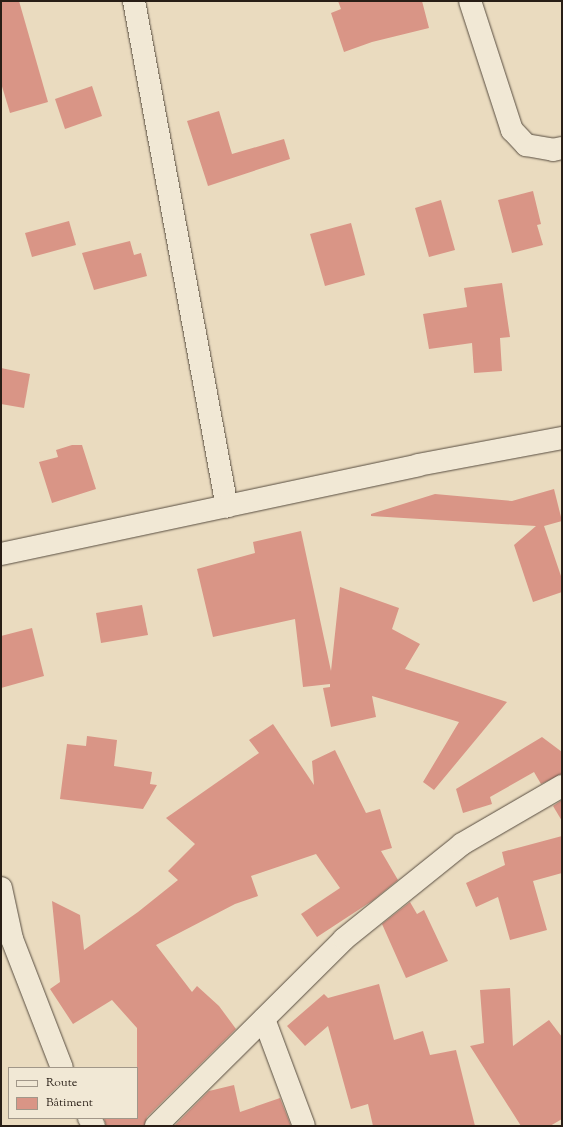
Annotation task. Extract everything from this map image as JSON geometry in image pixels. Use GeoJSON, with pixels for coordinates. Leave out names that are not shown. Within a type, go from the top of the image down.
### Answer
{"type":"FeatureCollection","features":[{"type":"Feature","properties":{"kind":"street"},"geometry":{"type":"LineString","coordinates":[[134,1],[227,507]]}},
{"type":"Feature","properties":{"kind":"street"},"geometry":{"type":"LineString","coordinates":[[470,1],[512,130],[526,145],[553,150],[562,148]]}},
{"type":"Feature","properties":{"kind":"street"},"geometry":{"type":"LineString","coordinates":[[1,554],[227,507],[418,465],[561,443]]}},
{"type":"Feature","properties":{"kind":"street"},"geometry":{"type":"LineString","coordinates":[[156,1126],[344,939],[462,844],[562,786]]}},
{"type":"Feature","properties":{"kind":"street"},"geometry":{"type":"LineString","coordinates":[[1,888],[12,939],[62,1067]]}},
{"type":"Feature","properties":{"kind":"street"},"geometry":{"type":"LineString","coordinates":[[264,1019],[304,1126]]}},
{"type":"Feature","properties":{"kind":"building"},"geometry":{"type":"Polygon","coordinates":[[[1,1],[19,1],[48,102],[10,113],[1,83],[1,1]]]}},
{"type":"Feature","properties":{"kind":"building"},"geometry":{"type":"Polygon","coordinates":[[[338,1],[422,1],[429,28],[372,42],[344,52],[331,13],[341,9],[338,1]]]}},
{"type":"Feature","properties":{"kind":"building"},"geometry":{"type":"Polygon","coordinates":[[[92,86],[102,116],[65,129],[55,99],[92,86]]]}},
{"type":"Feature","properties":{"kind":"building"},"geometry":{"type":"Polygon","coordinates":[[[219,111],[232,154],[284,139],[290,159],[208,186],[187,121],[219,111]]]}},
{"type":"Feature","properties":{"kind":"building"},"geometry":{"type":"Polygon","coordinates":[[[533,191],[541,224],[537,225],[543,245],[512,253],[498,200],[533,191]]]}},
{"type":"Feature","properties":{"kind":"building"},"geometry":{"type":"Polygon","coordinates":[[[441,200],[455,250],[429,257],[415,208],[441,200]]]}},
{"type":"Feature","properties":{"kind":"building"},"geometry":{"type":"Polygon","coordinates":[[[69,221],[76,245],[32,257],[25,233],[69,221]]]}},
{"type":"Feature","properties":{"kind":"building"},"geometry":{"type":"Polygon","coordinates":[[[351,223],[365,275],[325,286],[310,234],[351,223]]]}},
{"type":"Feature","properties":{"kind":"building"},"geometry":{"type":"Polygon","coordinates":[[[130,241],[134,255],[141,253],[147,276],[94,290],[82,253],[130,241]]]}},
{"type":"Feature","properties":{"kind":"building"},"geometry":{"type":"Polygon","coordinates":[[[502,283],[510,337],[500,338],[502,371],[474,373],[472,343],[429,349],[423,314],[467,307],[464,288],[502,283]]]}},
{"type":"Feature","properties":{"kind":"building"},"geometry":{"type":"Polygon","coordinates":[[[1,368],[30,374],[24,408],[1,404],[1,368]]]}},
{"type":"Feature","properties":{"kind":"building"},"geometry":{"type":"Polygon","coordinates":[[[72,445],[82,445],[96,489],[52,503],[39,462],[58,457],[56,450],[72,445]]]}},
{"type":"Feature","properties":{"kind":"building"},"geometry":{"type":"Polygon","coordinates":[[[554,489],[562,521],[544,526],[562,579],[562,592],[533,602],[514,545],[536,526],[371,516],[371,514],[435,494],[512,501],[554,489]]]}},
{"type":"Feature","properties":{"kind":"building"},"geometry":{"type":"Polygon","coordinates":[[[301,531],[331,671],[340,587],[399,608],[392,629],[420,644],[405,669],[507,702],[434,790],[423,782],[459,722],[372,696],[376,717],[331,727],[323,688],[330,687],[330,684],[303,687],[295,619],[213,637],[197,569],[255,553],[253,542],[301,531]]]}},
{"type":"Feature","properties":{"kind":"building"},"geometry":{"type":"Polygon","coordinates":[[[142,605],[148,635],[101,643],[96,613],[142,605]]]}},
{"type":"Feature","properties":{"kind":"building"},"geometry":{"type":"Polygon","coordinates":[[[32,628],[44,676],[1,688],[1,636],[32,628]]]}},
{"type":"Feature","properties":{"kind":"building"},"geometry":{"type":"Polygon","coordinates":[[[273,724],[314,785],[312,761],[335,750],[366,813],[380,809],[392,848],[381,851],[398,880],[372,901],[317,937],[301,914],[340,888],[316,854],[251,876],[258,896],[235,904],[156,945],[192,992],[197,986],[219,1006],[236,1029],[147,1117],[144,1126],[106,1126],[104,1119],[138,1119],[137,1028],[112,1000],[73,1024],[50,989],[60,982],[52,901],[80,915],[84,950],[138,912],[178,880],[168,871],[195,844],[166,818],[259,753],[249,740],[273,724]]]}},
{"type":"Feature","properties":{"kind":"building"},"geometry":{"type":"Polygon","coordinates":[[[87,736],[117,740],[114,766],[152,772],[150,784],[157,785],[143,809],[60,799],[67,744],[86,746],[87,736]]]}},
{"type":"Feature","properties":{"kind":"building"},"geometry":{"type":"Polygon","coordinates":[[[542,737],[562,752],[562,774],[541,784],[534,772],[490,797],[492,804],[463,813],[456,789],[542,737]]]}},
{"type":"Feature","properties":{"kind":"building"},"geometry":{"type":"Polygon","coordinates":[[[562,800],[562,821],[553,806],[562,800]]]}},
{"type":"Feature","properties":{"kind":"building"},"geometry":{"type":"Polygon","coordinates":[[[562,836],[562,873],[533,881],[547,930],[510,940],[498,897],[476,907],[466,883],[505,865],[502,852],[562,836]]]}},
{"type":"Feature","properties":{"kind":"building"},"geometry":{"type":"Polygon","coordinates":[[[410,902],[417,914],[424,910],[448,961],[406,978],[382,924],[410,902]]]}},
{"type":"Feature","properties":{"kind":"building"},"geometry":{"type":"Polygon","coordinates":[[[379,984],[394,1040],[423,1031],[430,1055],[456,1050],[475,1126],[373,1126],[368,1104],[351,1109],[328,1026],[305,1046],[287,1026],[324,994],[328,998],[379,984]]]}},
{"type":"Feature","properties":{"kind":"building"},"geometry":{"type":"Polygon","coordinates":[[[510,988],[513,1046],[549,1020],[562,1037],[562,1119],[550,1126],[521,1126],[470,1046],[484,1043],[480,990],[510,988]]]}},
{"type":"Feature","properties":{"kind":"building"},"geometry":{"type":"Polygon","coordinates":[[[234,1085],[240,1112],[280,1098],[291,1126],[174,1126],[209,1091],[234,1085]]]}}]}
